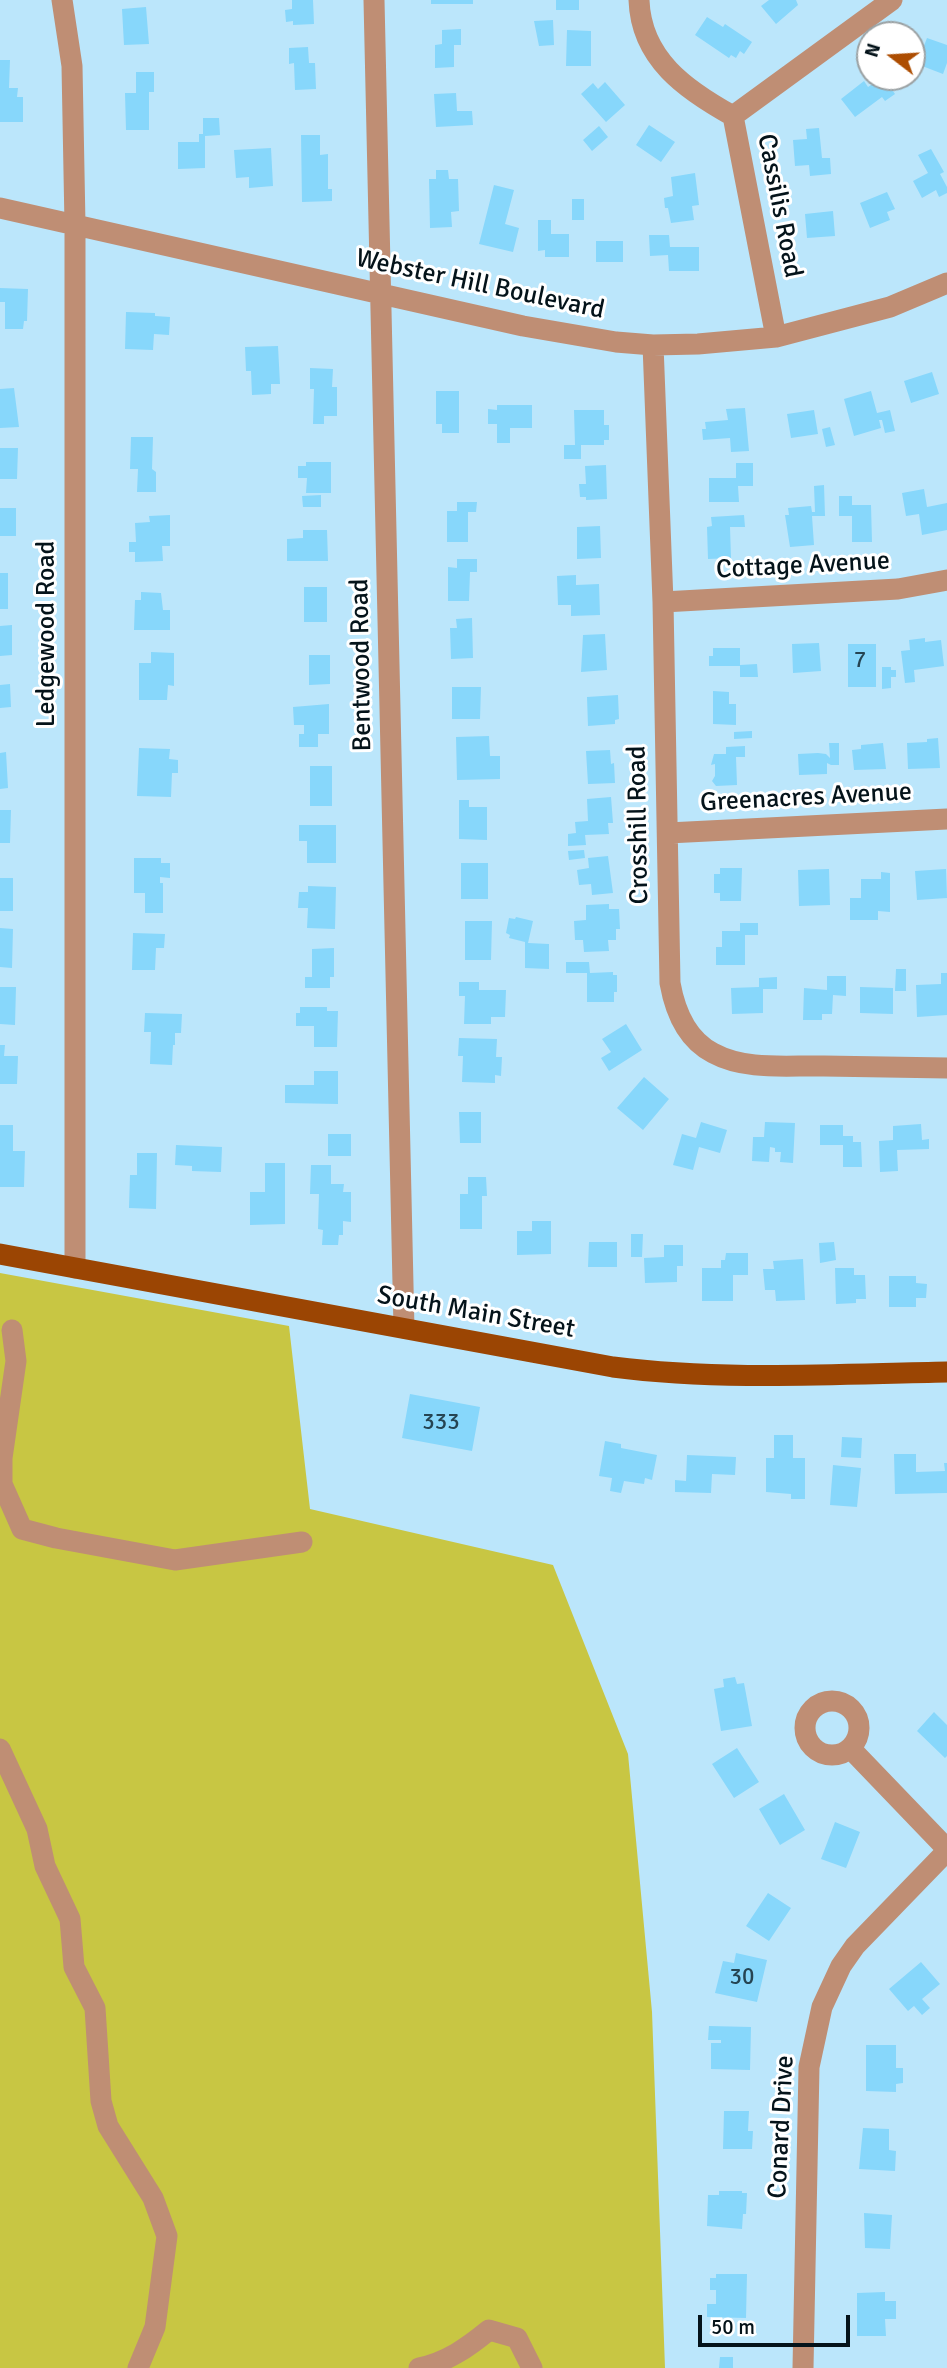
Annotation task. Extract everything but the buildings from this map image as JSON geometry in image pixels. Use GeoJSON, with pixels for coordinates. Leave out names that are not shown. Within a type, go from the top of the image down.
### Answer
{"type":"FeatureCollection","features":[{"type":"Feature","properties":{"kind":"main road","name":"South Main Street"},"geometry":{"type":"LineString","coordinates":[[0,1254],[612,1367],[658,1373],[744,1376],[947,1372]]}},
{"type":"Feature","properties":{"kind":"street","name":"Ledgewood Road"},"geometry":{"type":"LineString","coordinates":[[62,0],[72,66],[75,225],[75,1268]]}},
{"type":"Feature","properties":{"kind":"street","name":"Bentwood Road"},"geometry":{"type":"LineString","coordinates":[[374,0],[404,1328]]}},
{"type":"Feature","properties":{"kind":"street","name":"Cassilis Road"},"geometry":{"type":"LineString","coordinates":[[639,0],[642,29],[660,60],[698,95],[733,116],[776,337]]}},
{"type":"Feature","properties":{"kind":"street"},"geometry":{"type":"LineString","coordinates":[[733,116],[892,0]]}},
{"type":"Feature","properties":{"kind":"street","name":"Webster Hill Boulevard"},"geometry":{"type":"LineString","coordinates":[[0,208],[382,292],[523,326],[616,342],[653,345],[738,342],[776,337],[890,307],[947,283]]}},
{"type":"Feature","properties":{"kind":"street","name":"Crosshill Road"},"geometry":{"type":"LineString","coordinates":[[653,345],[663,602],[670,983],[678,1015],[698,1044],[713,1054],[754,1065],[947,1068]]}},
{"type":"Feature","properties":{"kind":"street","name":"Cottage Avenue"},"geometry":{"type":"LineString","coordinates":[[663,602],[898,589],[947,580]]}},
{"type":"Feature","properties":{"kind":"street","name":"Greenacres Avenue"},"geometry":{"type":"LineString","coordinates":[[668,833],[947,819]]}},
{"type":"Feature","properties":{"kind":"street"},"geometry":{"type":"LineString","coordinates":[[12,1330],[16,1362],[2,1458],[2,1484],[22,1529],[175,1560],[302,1542]]}},
{"type":"Feature","properties":{"kind":"street"},"geometry":{"type":"LineString","coordinates":[[850,1748],[947,1850]]}},
{"type":"Feature","properties":{"kind":"street"},"geometry":{"type":"LineString","coordinates":[[0,1749],[37,1829],[45,1866],[70,1919],[74,1967],[94,2008],[101,2101],[108,2126],[153,2199],[167,2236],[155,2327],[138,2368]]}},
{"type":"Feature","properties":{"kind":"street","name":"Conard Drive"},"geometry":{"type":"LineString","coordinates":[[803,2368],[809,2067],[822,2007],[835,1976],[855,1946],[947,1850]]}},
{"type":"Feature","properties":{"kind":"street"},"geometry":{"type":"LineString","coordinates":[[419,2368],[435,2365],[463,2351],[489,2329],[517,2338],[532,2368]]}},
{"type":"Feature","properties":{"kind":"shaded area"},"geometry":{"type":"Polygon","coordinates":[[[0,1273],[289,1326],[310,1509],[553,1565],[628,1754],[652,2012],[665,2368],[0,2368],[0,1273]]]}}]}
